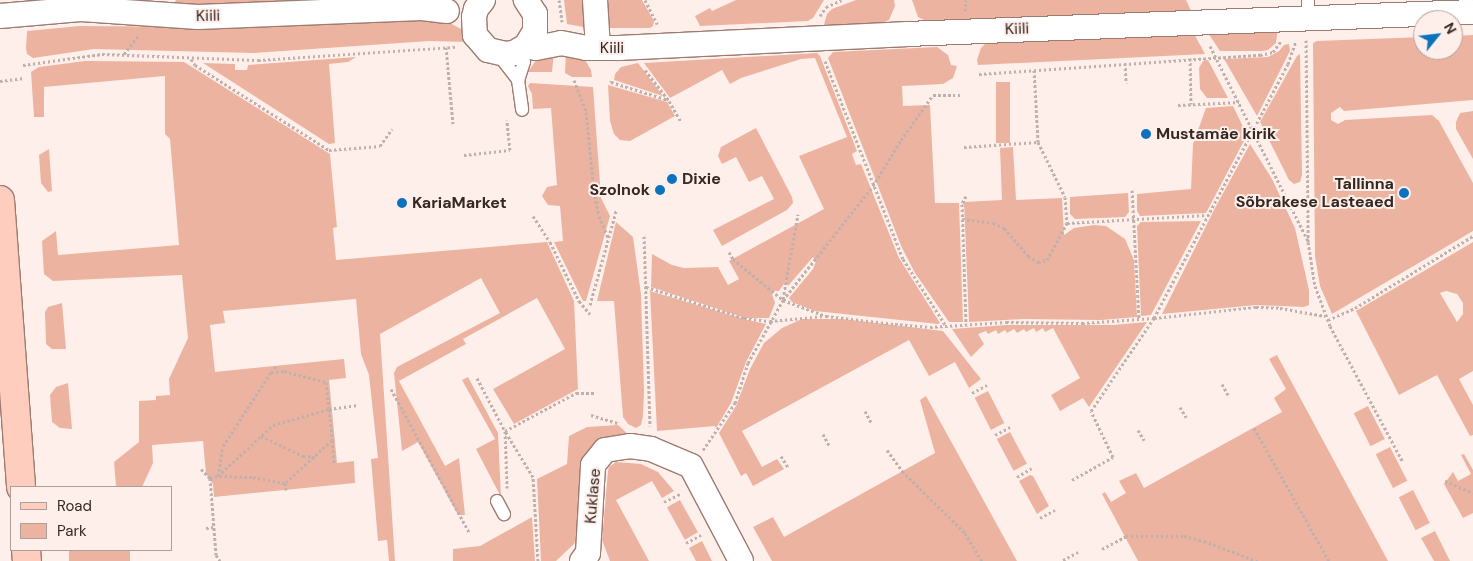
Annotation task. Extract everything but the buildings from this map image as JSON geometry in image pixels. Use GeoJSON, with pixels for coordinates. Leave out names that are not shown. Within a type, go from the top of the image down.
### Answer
{"type":"FeatureCollection","features":[{"type":"Feature","properties":{"kind":"main road"},"geometry":{"type":"LineString","coordinates":[[0,200],[21,486]]}},
{"type":"Feature","properties":{"kind":"street"},"geometry":{"type":"LineString","coordinates":[[595,0],[598,48]]}},
{"type":"Feature","properties":{"kind":"street"},"geometry":{"type":"LineString","coordinates":[[467,42],[463,22],[454,18],[447,11],[461,4],[482,1]]}},
{"type":"Feature","properties":{"kind":"street"},"geometry":{"type":"LineString","coordinates":[[467,42],[474,17],[482,1]]}},
{"type":"Feature","properties":{"kind":"street"},"geometry":{"type":"LineString","coordinates":[[530,7],[561,34]]}},
{"type":"Feature","properties":{"kind":"street"},"geometry":{"type":"LineString","coordinates":[[524,48],[535,31],[530,7]]}},
{"type":"Feature","properties":{"kind":"street","name":"Kiili"},"geometry":{"type":"LineString","coordinates":[[0,16],[81,9],[154,8],[198,17],[293,15],[422,8],[447,11]]}},
{"type":"Feature","properties":{"kind":"street","name":"Kiili"},"geometry":{"type":"LineString","coordinates":[[498,54],[514,53],[524,48],[536,48],[561,34],[598,48],[1305,21],[1473,12]]}},
{"type":"Feature","properties":{"kind":"street"},"geometry":{"type":"LineString","coordinates":[[467,42],[480,44],[498,54]]}},
{"type":"Feature","properties":{"kind":"street","name":"Kuklase"},"geometry":{"type":"LineString","coordinates":[[582,561],[588,553],[594,465],[598,457],[605,450],[630,446],[651,449],[691,466]]}},
{"type":"Feature","properties":{"kind":"street"},"geometry":{"type":"LineString","coordinates":[[691,466],[741,561]]}},
{"type":"Feature","properties":{"kind":"lane"},"geometry":{"type":"LineString","coordinates":[[522,110],[518,80],[524,62],[524,48]]}},
{"type":"Feature","properties":{"kind":"lane"},"geometry":{"type":"LineString","coordinates":[[498,54],[518,80]]}},
{"type":"Feature","properties":{"kind":"lane"},"geometry":{"type":"LineString","coordinates":[[502,498],[504,514]]}},
{"type":"Feature","properties":{"kind":"path"},"geometry":{"type":"LineString","coordinates":[[559,0],[561,34]]}},
{"type":"Feature","properties":{"kind":"path"},"geometry":{"type":"LineString","coordinates":[[645,0],[662,32]]}},
{"type":"Feature","properties":{"kind":"path"},"geometry":{"type":"LineString","coordinates":[[827,0],[830,5]]}},
{"type":"Feature","properties":{"kind":"path"},"geometry":{"type":"LineString","coordinates":[[819,19],[821,13],[830,5],[842,0]]}},
{"type":"Feature","properties":{"kind":"path"},"geometry":{"type":"LineString","coordinates":[[1072,480],[1113,457],[1090,411],[1154,318],[1288,64],[1305,21]]}},
{"type":"Feature","properties":{"kind":"path"},"geometry":{"type":"LineString","coordinates":[[1305,21],[1308,242],[1315,286],[1326,316],[1403,462]]}},
{"type":"Feature","properties":{"kind":"path"},"geometry":{"type":"LineString","coordinates":[[979,74],[1268,54],[1289,35]]}},
{"type":"Feature","properties":{"kind":"path"},"geometry":{"type":"LineString","coordinates":[[23,65],[102,54],[258,60],[446,47],[467,42]]}},
{"type":"Feature","properties":{"kind":"path"},"geometry":{"type":"LineString","coordinates":[[1208,43],[1253,128],[1308,242]]}},
{"type":"Feature","properties":{"kind":"path"},"geometry":{"type":"LineString","coordinates":[[446,47],[453,124]]}},
{"type":"Feature","properties":{"kind":"path"},"geometry":{"type":"LineString","coordinates":[[191,58],[195,65],[329,150],[380,146],[392,129]]}},
{"type":"Feature","properties":{"kind":"path"},"geometry":{"type":"LineString","coordinates":[[1190,58],[1191,104]]}},
{"type":"Feature","properties":{"kind":"path"},"geometry":{"type":"LineString","coordinates":[[824,59],[903,259],[946,326]]}},
{"type":"Feature","properties":{"kind":"path"},"geometry":{"type":"LineString","coordinates":[[1125,63],[1126,82]]}},
{"type":"Feature","properties":{"kind":"path"},"geometry":{"type":"LineString","coordinates":[[643,66],[669,101],[681,122]]}},
{"type":"Feature","properties":{"kind":"path"},"geometry":{"type":"LineString","coordinates":[[962,219],[993,224],[1004,228],[1028,256],[1038,262],[1047,260],[1067,223],[1065,197],[1038,142],[1034,70]]}},
{"type":"Feature","properties":{"kind":"path"},"geometry":{"type":"LineString","coordinates":[[0,81],[24,78]]}},
{"type":"Feature","properties":{"kind":"path"},"geometry":{"type":"LineString","coordinates":[[574,80],[586,112],[594,190],[599,216],[608,237]]}},
{"type":"Feature","properties":{"kind":"path"},"geometry":{"type":"LineString","coordinates":[[611,80],[611,82],[669,101]]}},
{"type":"Feature","properties":{"kind":"path"},"geometry":{"type":"LineString","coordinates":[[691,466],[718,431],[735,403],[748,363],[783,300],[873,186],[901,140],[911,130],[933,95],[962,95]]}},
{"type":"Feature","properties":{"kind":"path"},"geometry":{"type":"LineString","coordinates":[[1178,105],[1239,102]]}},
{"type":"Feature","properties":{"kind":"path"},"geometry":{"type":"LineString","coordinates":[[464,154],[510,150],[507,119]]}},
{"type":"Feature","properties":{"kind":"path"},"geometry":{"type":"LineString","coordinates":[[964,147],[1038,142]]}},
{"type":"Feature","properties":{"kind":"path"},"geometry":{"type":"LineString","coordinates":[[1132,190],[1139,319]]}},
{"type":"Feature","properties":{"kind":"path"},"geometry":{"type":"LineString","coordinates":[[966,196],[962,204],[962,219],[966,324]]}},
{"type":"Feature","properties":{"kind":"path"},"geometry":{"type":"LineString","coordinates":[[590,305],[616,211]]}},
{"type":"Feature","properties":{"kind":"path"},"geometry":{"type":"LineString","coordinates":[[783,300],[798,214]]}},
{"type":"Feature","properties":{"kind":"path"},"geometry":{"type":"LineString","coordinates":[[1067,223],[1207,215]]}},
{"type":"Feature","properties":{"kind":"path"},"geometry":{"type":"LineString","coordinates":[[533,216],[550,242],[578,301],[590,314]]}},
{"type":"Feature","properties":{"kind":"path"},"geometry":{"type":"LineString","coordinates":[[644,236],[651,449]]}},
{"type":"Feature","properties":{"kind":"path"},"geometry":{"type":"LineString","coordinates":[[1328,320],[1355,308],[1473,236]]}},
{"type":"Feature","properties":{"kind":"path"},"geometry":{"type":"LineString","coordinates":[[729,252],[733,259],[783,300],[826,316]]}},
{"type":"Feature","properties":{"kind":"path"},"geometry":{"type":"LineString","coordinates":[[646,287],[744,318],[770,322],[826,316],[930,327],[1006,322],[1082,323],[1154,318],[1256,307],[1326,316]]}},
{"type":"Feature","properties":{"kind":"path"},"geometry":{"type":"LineString","coordinates":[[275,366],[276,371]]}},
{"type":"Feature","properties":{"kind":"path"},"geometry":{"type":"LineString","coordinates":[[218,476],[223,446],[271,372],[276,371],[300,374],[326,382],[334,463]]}},
{"type":"Feature","properties":{"kind":"path"},"geometry":{"type":"LineString","coordinates":[[477,378],[533,477],[538,561]]}},
{"type":"Feature","properties":{"kind":"path"},"geometry":{"type":"LineString","coordinates":[[1222,384],[1228,395]]}},
{"type":"Feature","properties":{"kind":"path"},"geometry":{"type":"LineString","coordinates":[[972,393],[988,385]]}},
{"type":"Feature","properties":{"kind":"path"},"geometry":{"type":"LineString","coordinates":[[391,389],[470,534]]}},
{"type":"Feature","properties":{"kind":"path"},"geometry":{"type":"LineString","coordinates":[[505,430],[576,393],[594,393]]}},
{"type":"Feature","properties":{"kind":"path"},"geometry":{"type":"LineString","coordinates":[[218,476],[273,425],[329,409],[358,405]]}},
{"type":"Feature","properties":{"kind":"path"},"geometry":{"type":"LineString","coordinates":[[1180,407],[1186,417]]}},
{"type":"Feature","properties":{"kind":"path"},"geometry":{"type":"LineString","coordinates":[[865,411],[872,424]]}},
{"type":"Feature","properties":{"kind":"path"},"geometry":{"type":"LineString","coordinates":[[994,435],[1010,427]]}},
{"type":"Feature","properties":{"kind":"path"},"geometry":{"type":"LineString","coordinates":[[1254,428],[1329,561]]}},
{"type":"Feature","properties":{"kind":"path"},"geometry":{"type":"LineString","coordinates":[[502,498],[505,430]]}},
{"type":"Feature","properties":{"kind":"path"},"geometry":{"type":"LineString","coordinates":[[1138,430],[1144,440]]}},
{"type":"Feature","properties":{"kind":"path"},"geometry":{"type":"LineString","coordinates":[[823,434],[830,446]]}},
{"type":"Feature","properties":{"kind":"path"},"geometry":{"type":"LineString","coordinates":[[261,436],[303,456],[315,457]]}},
{"type":"Feature","properties":{"kind":"path"},"geometry":{"type":"LineString","coordinates":[[285,483],[332,440]]}},
{"type":"Feature","properties":{"kind":"path"},"geometry":{"type":"LineString","coordinates":[[888,450],[902,471],[965,533],[982,561]]}},
{"type":"Feature","properties":{"kind":"path"},"geometry":{"type":"LineString","coordinates":[[781,456],[789,469]]}},
{"type":"Feature","properties":{"kind":"path"},"geometry":{"type":"LineString","coordinates":[[1017,476],[1032,468]]}},
{"type":"Feature","properties":{"kind":"path"},"geometry":{"type":"LineString","coordinates":[[201,469],[210,478],[216,555],[220,561]]}},
{"type":"Feature","properties":{"kind":"path"},"geometry":{"type":"LineString","coordinates":[[210,478],[218,476],[252,477],[285,483]]}},
{"type":"Feature","properties":{"kind":"path"},"geometry":{"type":"LineString","coordinates":[[1445,481],[1473,493]]}},
{"type":"Feature","properties":{"kind":"path"},"geometry":{"type":"LineString","coordinates":[[285,483],[286,490]]}},
{"type":"Feature","properties":{"kind":"path"},"geometry":{"type":"LineString","coordinates":[[664,502],[680,494]]}},
{"type":"Feature","properties":{"kind":"path"},"geometry":{"type":"LineString","coordinates":[[1040,518],[1055,510]]}},
{"type":"Feature","properties":{"kind":"path"},"geometry":{"type":"LineString","coordinates":[[206,528],[213,527]]}},
{"type":"Feature","properties":{"kind":"path"},"geometry":{"type":"LineString","coordinates":[[686,543],[702,535]]}},
{"type":"Feature","properties":{"kind":"path"},"geometry":{"type":"LineString","coordinates":[[1102,549],[1126,536],[1184,536],[1204,541],[1257,561]]}},
{"type":"Feature","properties":{"kind":"path"},"geometry":{"type":"LineString","coordinates":[[1063,560],[1078,552]]}},
{"type":"Feature","properties":{"kind":"green space"},"geometry":{"type":"Polygon","coordinates":[[[176,0],[280,0],[277,2],[187,7],[178,5],[175,2],[176,0]]]}},
{"type":"Feature","properties":{"kind":"green space"},"geometry":{"type":"Polygon","coordinates":[[[564,0],[588,0],[589,28],[567,24],[564,0]]]}},
{"type":"Feature","properties":{"kind":"green space"},"geometry":{"type":"Polygon","coordinates":[[[603,0],[642,0],[654,21],[653,26],[650,28],[604,28],[603,0]]]}},
{"type":"Feature","properties":{"kind":"green space"},"geometry":{"type":"Polygon","coordinates":[[[736,0],[824,0],[813,18],[808,21],[700,26],[695,16],[710,8],[712,11],[736,0]]]}},
{"type":"Feature","properties":{"kind":"green space"},"geometry":{"type":"Polygon","coordinates":[[[856,0],[894,0],[895,6],[889,20],[881,24],[823,28],[827,14],[832,9],[856,0]]]}},
{"type":"Feature","properties":{"kind":"green space"},"geometry":{"type":"Polygon","coordinates":[[[912,0],[1186,0],[1192,13],[928,22],[918,17],[912,0]]]}},
{"type":"Feature","properties":{"kind":"green space"},"geometry":{"type":"Polygon","coordinates":[[[405,17],[448,22],[461,29],[469,42],[429,41],[253,53],[94,49],[33,58],[27,54],[26,48],[27,31],[80,26],[212,27],[405,17]]]}},
{"type":"Feature","properties":{"kind":"green space"},"geometry":{"type":"Polygon","coordinates":[[[1278,27],[1276,43],[1268,50],[1262,51],[1220,51],[1206,30],[1278,27]]]}},
{"type":"Feature","properties":{"kind":"green space"},"geometry":{"type":"Polygon","coordinates":[[[1192,30],[1205,54],[978,65],[977,60],[981,48],[990,39],[1192,30]]]}},
{"type":"Feature","properties":{"kind":"green space","name":"Tallinna Sõbrakese Lasteaed"},"geometry":{"type":"Polygon","coordinates":[[[1473,35],[1473,100],[1344,111],[1340,107],[1331,113],[1331,120],[1338,124],[1345,120],[1432,115],[1439,121],[1473,183],[1473,231],[1332,314],[1320,286],[1315,256],[1313,43],[1317,41],[1413,37],[1413,60],[1463,60],[1463,36],[1473,35]]]}},
{"type":"Feature","properties":{"kind":"green space"},"geometry":{"type":"Polygon","coordinates":[[[1289,44],[1290,51],[1257,116],[1224,59],[1268,57],[1279,51],[1284,45],[1289,44]]]}},
{"type":"Feature","properties":{"kind":"green space"},"geometry":{"type":"Polygon","coordinates":[[[937,47],[948,55],[951,65],[957,66],[953,78],[943,84],[902,86],[903,106],[930,105],[935,203],[959,203],[963,322],[949,322],[915,273],[902,248],[828,58],[833,52],[937,47]]]}},
{"type":"Feature","properties":{"kind":"green space"},"geometry":{"type":"Polygon","coordinates":[[[554,52],[552,72],[528,72],[538,57],[554,52]]]}},
{"type":"Feature","properties":{"kind":"green space"},"geometry":{"type":"Polygon","coordinates":[[[566,53],[581,56],[591,70],[592,77],[572,77],[565,73],[566,53]]]}},
{"type":"Feature","properties":{"kind":"green space"},"geometry":{"type":"Polygon","coordinates":[[[817,53],[820,56],[857,151],[852,154],[856,165],[861,164],[899,258],[940,323],[938,324],[815,311],[792,302],[789,298],[813,269],[816,261],[813,257],[788,286],[786,281],[779,291],[771,291],[775,303],[769,318],[745,318],[651,287],[652,254],[672,265],[684,268],[718,267],[728,285],[739,279],[729,261],[824,209],[799,156],[847,137],[815,58],[801,59],[741,78],[730,84],[722,70],[670,98],[644,63],[817,53]]]}},
{"type":"Feature","properties":{"kind":"green space"},"geometry":{"type":"Polygon","coordinates":[[[1300,54],[1302,175],[1300,182],[1294,184],[1289,180],[1260,122],[1297,56],[1300,54]]]}},
{"type":"Feature","properties":{"kind":"green space"},"geometry":{"type":"Polygon","coordinates":[[[356,57],[348,62],[329,64],[335,143],[329,144],[203,63],[235,64],[235,70],[247,70],[248,65],[356,57]]]}},
{"type":"Feature","properties":{"kind":"green space"},"geometry":{"type":"Polygon","coordinates":[[[1208,60],[1228,98],[1207,98],[1200,89],[1199,68],[1203,61],[1208,60]]]}},
{"type":"Feature","properties":{"kind":"green space"},"geometry":{"type":"Polygon","coordinates":[[[85,61],[184,62],[330,154],[337,227],[333,228],[336,260],[547,242],[574,301],[578,389],[514,424],[493,389],[565,349],[537,298],[463,339],[466,344],[399,381],[445,466],[459,458],[465,515],[458,515],[418,442],[402,451],[394,373],[397,367],[500,313],[481,278],[380,334],[395,561],[389,561],[387,540],[378,541],[371,459],[378,458],[369,375],[361,354],[356,299],[223,311],[225,323],[210,325],[215,372],[344,359],[346,378],[329,380],[337,463],[354,461],[355,483],[214,497],[213,484],[206,474],[203,441],[152,445],[153,463],[142,486],[116,486],[114,462],[139,442],[139,401],[156,400],[156,396],[170,395],[169,379],[188,338],[182,275],[53,281],[44,274],[42,241],[56,231],[58,255],[179,245],[170,139],[165,134],[165,76],[44,87],[44,117],[34,117],[31,72],[39,67],[85,61]]]}},
{"type":"Feature","properties":{"kind":"green space"},"geometry":{"type":"Polygon","coordinates":[[[638,63],[663,96],[614,80],[615,74],[621,67],[638,63]]]}},
{"type":"Feature","properties":{"kind":"green space"},"geometry":{"type":"Polygon","coordinates":[[[996,82],[1010,82],[1010,143],[996,143],[996,82]]]}},
{"type":"Feature","properties":{"kind":"green space"},"geometry":{"type":"Polygon","coordinates":[[[530,83],[593,87],[601,198],[610,216],[586,301],[583,301],[554,242],[563,241],[560,206],[548,205],[542,196],[547,187],[557,185],[551,108],[533,109],[532,94],[528,86],[530,83]]]}},
{"type":"Feature","properties":{"kind":"green space"},"geometry":{"type":"Polygon","coordinates":[[[608,85],[667,102],[675,116],[630,141],[620,140],[614,134],[610,121],[608,85]]]}},
{"type":"Feature","properties":{"kind":"green space"},"geometry":{"type":"Polygon","coordinates":[[[1233,106],[1247,135],[1206,213],[1140,216],[1137,211],[1137,194],[1191,189],[1193,144],[1206,108],[1233,106]]]}},
{"type":"Feature","properties":{"kind":"green space"},"geometry":{"type":"Polygon","coordinates":[[[1473,111],[1473,159],[1456,129],[1456,122],[1460,113],[1473,111]]]}},
{"type":"Feature","properties":{"kind":"green space"},"geometry":{"type":"Polygon","coordinates":[[[756,128],[792,197],[793,203],[787,210],[722,246],[713,230],[774,199],[762,176],[749,182],[736,157],[722,164],[718,156],[721,147],[756,128]]]}},
{"type":"Feature","properties":{"kind":"green space"},"geometry":{"type":"Polygon","coordinates":[[[1250,144],[1272,179],[1295,228],[1309,290],[1309,305],[1304,307],[1256,305],[1162,314],[1215,208],[1250,144]]]}},
{"type":"Feature","properties":{"kind":"green space"},"geometry":{"type":"Polygon","coordinates":[[[1013,147],[1016,200],[1062,198],[1064,235],[1074,228],[1094,225],[1106,226],[1125,239],[1134,260],[1137,317],[1101,320],[1023,319],[969,322],[964,202],[1002,200],[1000,148],[1013,147]]]}},
{"type":"Feature","properties":{"kind":"green space"},"geometry":{"type":"Polygon","coordinates":[[[49,149],[52,191],[48,192],[41,183],[39,155],[49,149]]]}},
{"type":"Feature","properties":{"kind":"green space"},"geometry":{"type":"Polygon","coordinates":[[[1128,193],[1129,212],[1125,217],[1075,219],[1070,214],[1070,197],[1128,193]]]}},
{"type":"Feature","properties":{"kind":"green space"},"geometry":{"type":"Polygon","coordinates":[[[1201,221],[1151,315],[1141,316],[1137,226],[1141,222],[1201,221]]]}},
{"type":"Feature","properties":{"kind":"green space"},"geometry":{"type":"Polygon","coordinates":[[[616,222],[633,237],[641,294],[644,391],[643,416],[641,425],[636,428],[628,424],[623,417],[614,301],[597,301],[616,222]]]}},
{"type":"Feature","properties":{"kind":"green space"},"geometry":{"type":"Polygon","coordinates":[[[1473,242],[1473,371],[1459,379],[1473,405],[1473,435],[1470,436],[1437,375],[1399,395],[1356,311],[1473,242]],[[1446,291],[1440,293],[1457,322],[1463,314],[1463,303],[1457,294],[1446,291]]]}},
{"type":"Feature","properties":{"kind":"green space"},"geometry":{"type":"Polygon","coordinates":[[[650,291],[766,324],[746,362],[731,403],[716,428],[715,426],[657,431],[650,291]]]}},
{"type":"Feature","properties":{"kind":"green space"},"geometry":{"type":"Polygon","coordinates":[[[62,303],[66,349],[52,349],[46,344],[45,312],[48,307],[62,303]]]}},
{"type":"Feature","properties":{"kind":"green space"},"geometry":{"type":"Polygon","coordinates":[[[802,319],[843,319],[943,331],[981,379],[969,388],[955,362],[929,376],[909,340],[742,431],[762,467],[777,459],[784,469],[753,486],[746,473],[741,476],[719,433],[736,406],[750,369],[764,343],[782,328],[802,319]]]}},
{"type":"Feature","properties":{"kind":"green space"},"geometry":{"type":"Polygon","coordinates":[[[1147,322],[1089,407],[1083,398],[1060,411],[1051,395],[1080,378],[1053,328],[1045,332],[1043,328],[1036,332],[1034,328],[1026,332],[1024,329],[1017,333],[1014,329],[1007,333],[1005,330],[998,334],[996,330],[988,334],[986,331],[978,334],[984,344],[971,357],[952,329],[1006,325],[1113,325],[1147,322]]]}},
{"type":"Feature","properties":{"kind":"green space"},"geometry":{"type":"Polygon","coordinates":[[[1277,355],[1388,561],[1138,561],[1102,494],[1105,492],[1111,502],[1126,493],[1119,481],[1136,473],[1144,488],[1282,412],[1274,398],[1286,389],[1269,359],[1277,355]]]}},
{"type":"Feature","properties":{"kind":"green space"},"geometry":{"type":"Polygon","coordinates":[[[468,377],[498,433],[501,497],[476,449],[495,439],[462,380],[468,377]]]}},
{"type":"Feature","properties":{"kind":"green space"},"geometry":{"type":"Polygon","coordinates":[[[68,383],[72,429],[60,428],[52,422],[50,395],[56,387],[68,383]]]}},
{"type":"Feature","properties":{"kind":"green space"},"geometry":{"type":"Polygon","coordinates":[[[988,391],[1004,423],[991,430],[975,398],[988,391]]]}},
{"type":"Feature","properties":{"kind":"green space"},"geometry":{"type":"Polygon","coordinates":[[[926,396],[1017,561],[772,561],[753,527],[773,517],[784,537],[935,453],[920,400],[926,396]]]}},
{"type":"Feature","properties":{"kind":"green space"},"geometry":{"type":"Polygon","coordinates":[[[1368,406],[1385,439],[1371,446],[1354,413],[1368,406]]]}},
{"type":"Feature","properties":{"kind":"green space"},"geometry":{"type":"Polygon","coordinates":[[[618,425],[630,436],[618,436],[596,443],[585,455],[581,467],[578,533],[574,544],[556,561],[541,561],[537,479],[567,464],[569,436],[587,427],[618,425]]]}},
{"type":"Feature","properties":{"kind":"green space"},"geometry":{"type":"Polygon","coordinates":[[[1010,432],[1027,464],[1014,471],[997,439],[1010,432]]]}},
{"type":"Feature","properties":{"kind":"green space"},"geometry":{"type":"Polygon","coordinates":[[[1390,447],[1407,481],[1393,488],[1376,454],[1390,447]]]}},
{"type":"Feature","properties":{"kind":"green space"},"geometry":{"type":"Polygon","coordinates":[[[1464,454],[1473,470],[1473,513],[1463,518],[1444,484],[1453,472],[1458,481],[1471,474],[1461,455],[1464,454]]]}},
{"type":"Feature","properties":{"kind":"green space"},"geometry":{"type":"Polygon","coordinates":[[[616,462],[641,464],[658,472],[674,491],[662,498],[652,481],[616,500],[649,561],[610,561],[602,540],[608,471],[609,467],[616,462]]]}},
{"type":"Feature","properties":{"kind":"green space"},"geometry":{"type":"Polygon","coordinates":[[[1030,475],[1033,476],[1049,506],[1037,514],[1019,481],[1030,475]]]}},
{"type":"Feature","properties":{"kind":"green space"},"geometry":{"type":"Polygon","coordinates":[[[1413,490],[1430,523],[1416,530],[1399,497],[1413,490]]]}},
{"type":"Feature","properties":{"kind":"green space"},"geometry":{"type":"Polygon","coordinates":[[[680,500],[698,532],[685,540],[667,507],[680,500]]]}},
{"type":"Feature","properties":{"kind":"green space"},"geometry":{"type":"Polygon","coordinates":[[[532,517],[535,561],[453,561],[453,549],[480,546],[532,517]]]}},
{"type":"Feature","properties":{"kind":"green space"},"geometry":{"type":"Polygon","coordinates":[[[1435,531],[1450,561],[1434,561],[1421,538],[1435,531]]]}},
{"type":"Feature","properties":{"kind":"green space"},"geometry":{"type":"Polygon","coordinates":[[[702,541],[712,561],[696,561],[689,548],[702,541]]]}},
{"type":"Feature","properties":{"kind":"green space"},"geometry":{"type":"Polygon","coordinates":[[[69,551],[130,551],[130,561],[69,561],[69,551]]]}},
{"type":"Feature","properties":{"kind":"place","name":"Mustamäe kirik"},"geometry":{"type":"Point","coordinates":[1146,134]}},
{"type":"Feature","properties":{"kind":"place","name":"Dixie"},"geometry":{"type":"Point","coordinates":[672,179]}},
{"type":"Feature","properties":{"kind":"place","name":"Szolnok"},"geometry":{"type":"Point","coordinates":[660,190]}},
{"type":"Feature","properties":{"kind":"place","name":"Tallinna Sõbrakese Lasteaed"},"geometry":{"type":"Point","coordinates":[1404,193]}},
{"type":"Feature","properties":{"kind":"place","name":"KariaMarket"},"geometry":{"type":"Point","coordinates":[402,203]}}]}
